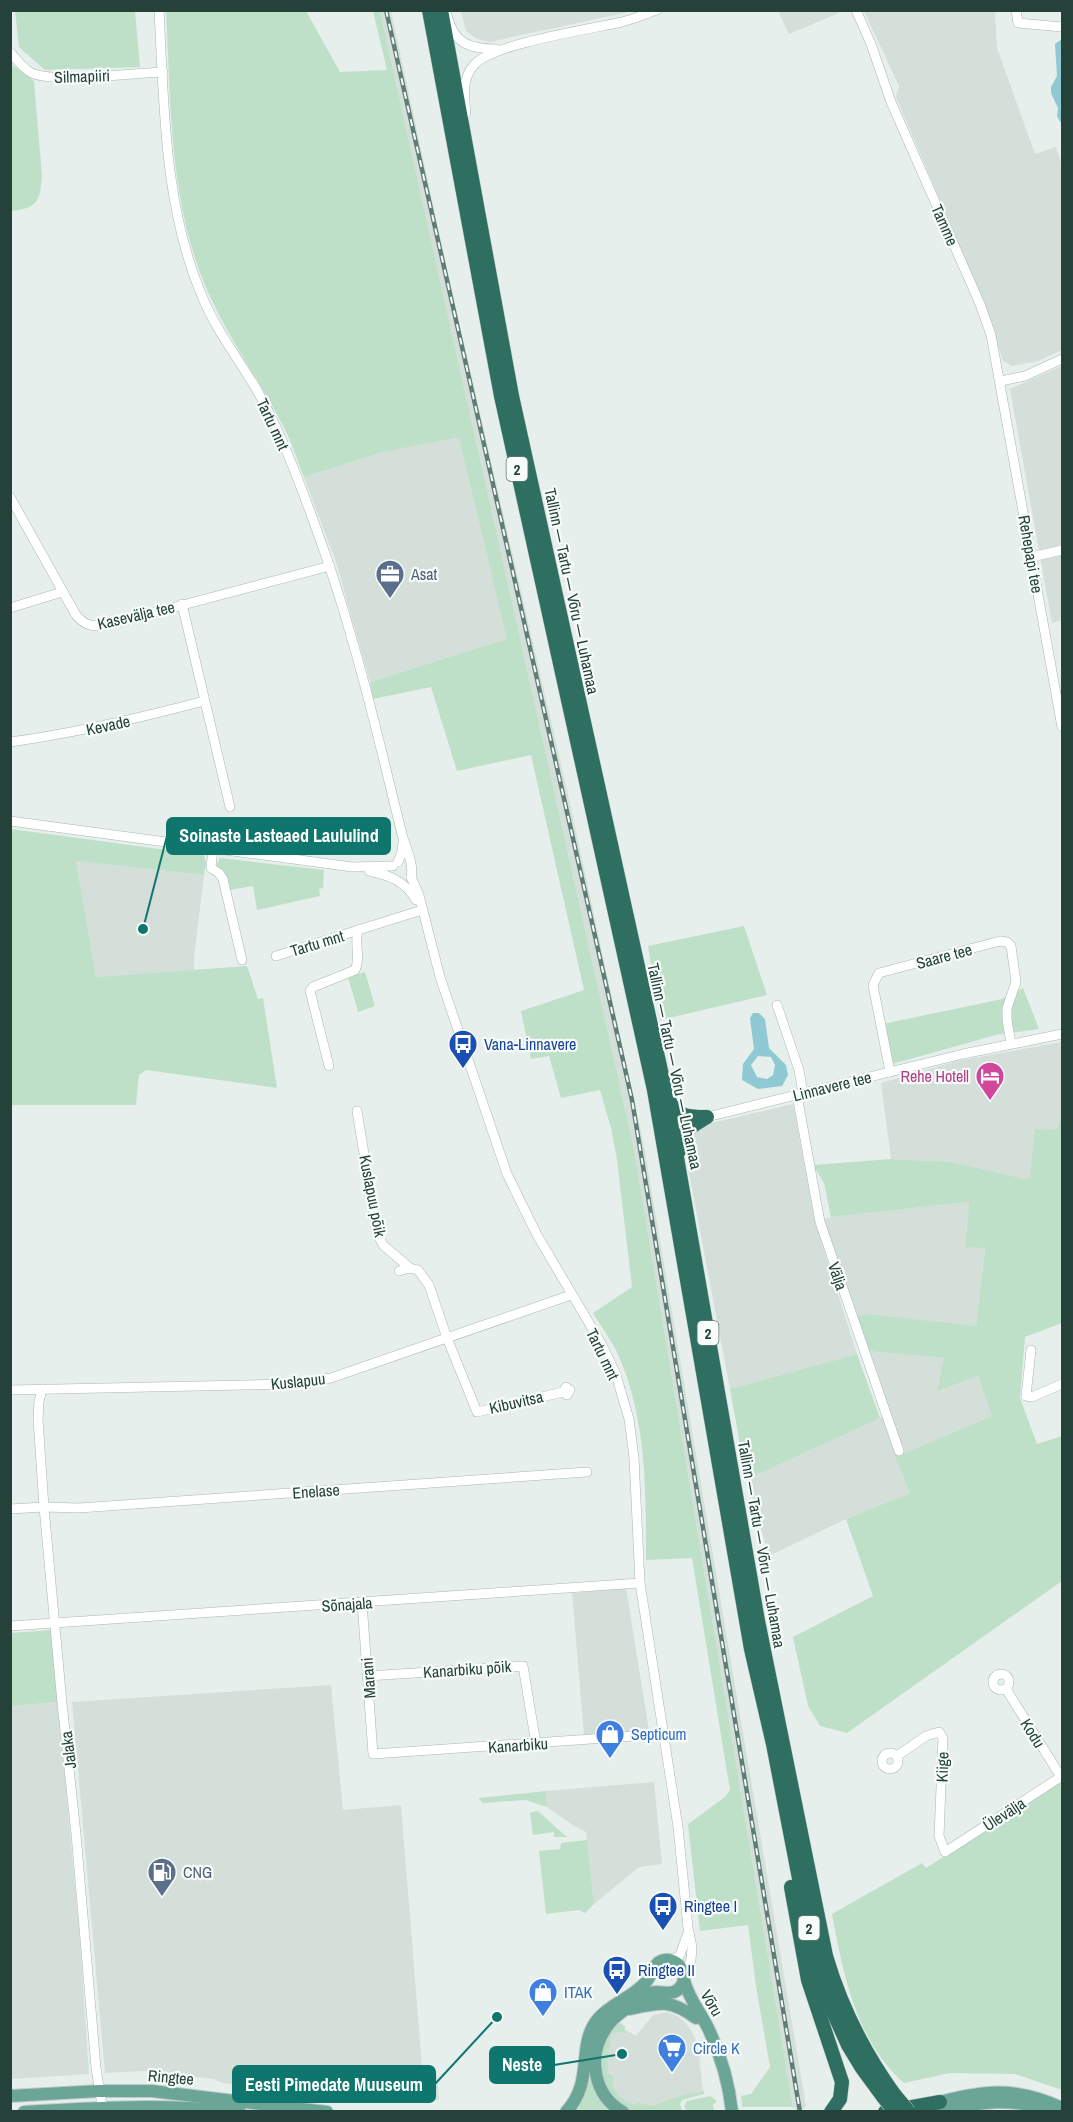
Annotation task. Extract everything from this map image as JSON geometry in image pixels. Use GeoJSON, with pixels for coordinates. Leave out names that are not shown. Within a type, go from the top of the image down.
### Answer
{"type":"FeatureCollection","features":[{"type":"Feature","properties":{"kind":"highway","name":"Tallinn — Tartu — Võru — Luhamaa"},"geometry":{"type":"LineString","coordinates":[[429,10],[501,396],[654,1090],[751,1649],[773,1744],[809,1930],[822,1984],[848,2045],[862,2068],[896,2112]]}},
{"type":"Feature","properties":{"kind":"highway","name":"Tallinn — Tartu — Võru — Luhamaa"},"geometry":{"type":"LineString","coordinates":[[441,10],[512,396],[665,1089],[758,1621],[826,1956],[835,1986],[888,2101],[908,2112]]}},
{"type":"Feature","properties":{"kind":"highway"},"geometry":{"type":"LineString","coordinates":[[665,1089],[676,1112],[688,1117],[707,1117]]}},
{"type":"Feature","properties":{"kind":"highway"},"geometry":{"type":"LineString","coordinates":[[679,1166],[682,1136],[689,1128],[707,1117]]}},
{"type":"Feature","properties":{"kind":"highway"},"geometry":{"type":"LineString","coordinates":[[773,1744],[770,1754],[808,1980],[842,2082],[840,2099],[831,2112]]}},
{"type":"Feature","properties":{"kind":"highway"},"geometry":{"type":"LineString","coordinates":[[888,2101],[941,2109]]}},
{"type":"Feature","properties":{"kind":"main road"},"geometry":{"type":"LineString","coordinates":[[566,2112],[580,2091],[588,2039],[595,2023],[605,2012],[637,1990],[651,1975],[657,1964],[671,1960],[680,1966],[684,1977],[679,1989],[653,1992],[642,1997],[610,2022],[598,2047],[596,2072],[602,2093],[623,2112]]}},
{"type":"Feature","properties":{"kind":"main road"},"geometry":{"type":"LineString","coordinates":[[651,1975],[653,1985],[665,1992]]}},
{"type":"Feature","properties":{"kind":"main road","name":"Võru"},"geometry":{"type":"LineString","coordinates":[[684,1977],[687,1992],[717,2047],[727,2082],[728,2107]]}},
{"type":"Feature","properties":{"kind":"main road","name":"Võru"},"geometry":{"type":"LineString","coordinates":[[665,1992],[688,2006],[696,2018],[714,2059],[728,2107]]}},
{"type":"Feature","properties":{"kind":"main road"},"geometry":{"type":"LineString","coordinates":[[626,2010],[666,2003],[681,2007],[696,2018]]}},
{"type":"Feature","properties":{"kind":"main road","name":"Ringtee"},"geometry":{"type":"LineString","coordinates":[[10,2096],[99,2091],[152,2091],[327,2112]]}},
{"type":"Feature","properties":{"kind":"main road"},"geometry":{"type":"LineString","coordinates":[[941,2109],[979,2092],[1009,2091],[1044,2099],[1062,2108]]}},
{"type":"Feature","properties":{"kind":"main road"},"geometry":{"type":"LineString","coordinates":[[908,2112],[971,2103],[1005,2101],[1031,2105],[1051,2112]]}},
{"type":"Feature","properties":{"kind":"main road","name":"Ringtee"},"geometry":{"type":"LineString","coordinates":[[24,2112],[181,2108],[240,2112]]}},
{"type":"Feature","properties":{"kind":"street","name":"Tartu mnt"},"geometry":{"type":"LineString","coordinates":[[159,10],[175,200],[191,269],[203,299],[261,396],[274,423],[297,476],[330,566],[352,636],[408,852],[412,871],[402,879]]}},
{"type":"Feature","properties":{"kind":"street"},"geometry":{"type":"LineString","coordinates":[[446,10],[449,22],[459,39],[478,49],[502,49]]}},
{"type":"Feature","properties":{"kind":"street"},"geometry":{"type":"LineString","coordinates":[[467,151],[465,94],[468,72],[480,58],[502,49],[623,21],[657,10]]}},
{"type":"Feature","properties":{"kind":"street","name":"Tamme"},"geometry":{"type":"LineString","coordinates":[[856,10],[871,44],[891,102],[980,304],[991,335],[1000,381]]}},
{"type":"Feature","properties":{"kind":"street"},"geometry":{"type":"LineString","coordinates":[[1016,10],[1017,23],[1062,27]]}},
{"type":"Feature","properties":{"kind":"street","name":"Silmapiiri"},"geometry":{"type":"LineString","coordinates":[[10,52],[16,61],[30,72],[51,78],[163,72]]}},
{"type":"Feature","properties":{"kind":"street"},"geometry":{"type":"LineString","coordinates":[[1000,381],[1026,376],[1062,359]]}},
{"type":"Feature","properties":{"kind":"street","name":"Rehepapi tee"},"geometry":{"type":"LineString","coordinates":[[1000,381],[1062,727]]}},
{"type":"Feature","properties":{"kind":"street","name":"Kasevälja tee"},"geometry":{"type":"LineString","coordinates":[[10,497],[79,619],[93,626],[106,625],[330,566]]}},
{"type":"Feature","properties":{"kind":"street"},"geometry":{"type":"LineString","coordinates":[[1032,557],[1062,550]]}},
{"type":"Feature","properties":{"kind":"street"},"geometry":{"type":"LineString","coordinates":[[10,608],[62,592]]}},
{"type":"Feature","properties":{"kind":"street"},"geometry":{"type":"LineString","coordinates":[[182,604],[230,807]]}},
{"type":"Feature","properties":{"kind":"street","name":"Kevade"},"geometry":{"type":"LineString","coordinates":[[10,742],[46,738],[204,702]]}},
{"type":"Feature","properties":{"kind":"street"},"geometry":{"type":"LineString","coordinates":[[10,821],[352,867],[402,879]]}},
{"type":"Feature","properties":{"kind":"street","name":"Tartu mnt"},"geometry":{"type":"LineString","coordinates":[[403,839],[402,852],[391,872],[419,895],[444,987],[507,1173],[537,1235],[602,1345],[616,1375],[628,1419],[634,1458],[640,1583],[678,1827],[688,1928]]}},
{"type":"Feature","properties":{"kind":"street"},"geometry":{"type":"LineString","coordinates":[[213,848],[211,868],[223,879],[242,960]]}},
{"type":"Feature","properties":{"kind":"street"},"geometry":{"type":"LineString","coordinates":[[352,867],[405,862],[410,866]]}},
{"type":"Feature","properties":{"kind":"street","name":"Tartu mnt"},"geometry":{"type":"LineString","coordinates":[[276,956],[422,910]]}},
{"type":"Feature","properties":{"kind":"street","name":"Tartu mnt"},"geometry":{"type":"LineString","coordinates":[[329,1066],[310,991],[313,987],[352,972],[357,967],[355,939],[358,930]]}},
{"type":"Feature","properties":{"kind":"street","name":"Saare tee"},"geometry":{"type":"LineString","coordinates":[[890,1072],[873,985],[879,973],[1000,941],[1007,942],[1011,946],[1016,982],[1007,1008],[1011,1043]]}},
{"type":"Feature","properties":{"kind":"street","name":"Välja"},"geometry":{"type":"LineString","coordinates":[[777,1005],[799,1070],[800,1094],[820,1222],[899,1451]]}},
{"type":"Feature","properties":{"kind":"street","name":"Linnavere tee"},"geometry":{"type":"LineString","coordinates":[[707,1117],[1011,1043],[1062,1034]]}},
{"type":"Feature","properties":{"kind":"street","name":"Kuslapuu põik"},"geometry":{"type":"LineString","coordinates":[[357,1111],[377,1233],[383,1245],[410,1268],[418,1270],[429,1285],[447,1338]]}},
{"type":"Feature","properties":{"kind":"street"},"geometry":{"type":"LineString","coordinates":[[399,1271],[410,1268]]}},
{"type":"Feature","properties":{"kind":"street","name":"Kuslapuu"},"geometry":{"type":"LineString","coordinates":[[10,1390],[288,1384],[312,1381],[331,1377],[571,1295]]}},
{"type":"Feature","properties":{"kind":"street","name":"Kibuvitsa"},"geometry":{"type":"LineString","coordinates":[[447,1338],[477,1412],[563,1392]]}},
{"type":"Feature","properties":{"kind":"street"},"geometry":{"type":"LineString","coordinates":[[1031,1350],[1026,1396],[1032,1397],[1062,1384]]}},
{"type":"Feature","properties":{"kind":"street","name":"Jalaka"},"geometry":{"type":"LineString","coordinates":[[42,1389],[38,1420],[44,1507],[102,2109]]}},
{"type":"Feature","properties":{"kind":"street","name":"Enelase"},"geometry":{"type":"LineString","coordinates":[[10,1509],[44,1507],[79,1509],[587,1472]]}},
{"type":"Feature","properties":{"kind":"street","name":"Sõnajala"},"geometry":{"type":"LineString","coordinates":[[10,1626],[640,1583]]}},
{"type":"Feature","properties":{"kind":"street","name":"Marani"},"geometry":{"type":"LineString","coordinates":[[362,1602],[373,1754]]}},
{"type":"Feature","properties":{"kind":"street","name":"Kanarbiku põik"},"geometry":{"type":"LineString","coordinates":[[368,1677],[523,1665],[536,1744]]}},
{"type":"Feature","properties":{"kind":"street","name":"Kodu"},"geometry":{"type":"LineString","coordinates":[[1006,1689],[1062,1777]]}},
{"type":"Feature","properties":{"kind":"street","name":"Kiige"},"geometry":{"type":"LineString","coordinates":[[897,1756],[932,1733],[939,1732],[943,1738],[939,1836],[945,1852]]}},
{"type":"Feature","properties":{"kind":"street","name":"Kanarbiku"},"geometry":{"type":"LineString","coordinates":[[373,1754],[663,1734]]}},
{"type":"Feature","properties":{"kind":"street","name":"Ülevälja"},"geometry":{"type":"LineString","coordinates":[[945,1852],[1062,1777]]}},
{"type":"Feature","properties":{"kind":"street"},"geometry":{"type":"LineString","coordinates":[[671,1960],[680,1955],[683,1950],[688,1928]]}},
{"type":"Feature","properties":{"kind":"street"},"geometry":{"type":"LineString","coordinates":[[684,1977],[692,1956],[688,1928]]}},
{"type":"Feature","properties":{"kind":"shaded area"},"geometry":{"type":"Polygon","coordinates":[[[461,10],[633,11],[490,42],[477,39],[466,31],[461,10]]]}},
{"type":"Feature","properties":{"kind":"shaded area"},"geometry":{"type":"Polygon","coordinates":[[[380,11],[391,11],[451,287],[569,799],[644,1146],[806,2106],[803,2109],[797,2110],[793,2107],[634,1149],[380,11]]]}},
{"type":"Feature","properties":{"kind":"shaded area"},"geometry":{"type":"Polygon","coordinates":[[[778,11],[838,11],[839,13],[789,34],[778,11]]]}},
{"type":"Feature","properties":{"kind":"shaded area"},"geometry":{"type":"Polygon","coordinates":[[[864,11],[995,11],[997,48],[1035,154],[1056,147],[1062,165],[1062,350],[1038,361],[1012,366],[1003,361],[984,303],[896,97],[899,86],[864,11]]]}},
{"type":"Feature","properties":{"kind":"shaded area"},"geometry":{"type":"Polygon","coordinates":[[[1062,366],[1062,620],[1052,623],[1010,389],[1062,366]]]}},
{"type":"Feature","properties":{"kind":"shaded area"},"geometry":{"type":"Polygon","coordinates":[[[459,436],[508,639],[370,682],[336,562],[304,477],[383,452],[459,436]]]}},
{"type":"Feature","properties":{"kind":"shaded area"},"geometry":{"type":"Polygon","coordinates":[[[76,861],[204,875],[194,970],[96,977],[76,861]]]}},
{"type":"Feature","properties":{"kind":"shaded area"},"geometry":{"type":"Polygon","coordinates":[[[1062,1042],[1062,1114],[1056,1129],[1062,1179],[1025,1179],[952,1162],[891,1159],[881,1083],[957,1061],[1062,1042]]]}},
{"type":"Feature","properties":{"kind":"shaded area"},"geometry":{"type":"Polygon","coordinates":[[[793,1104],[815,1222],[857,1354],[730,1389],[686,1157],[688,1142],[703,1125],[793,1104]]]}},
{"type":"Feature","properties":{"kind":"shaded area"},"geometry":{"type":"Polygon","coordinates":[[[969,1202],[965,1246],[985,1247],[976,1326],[856,1317],[823,1220],[831,1217],[969,1202]]]}},
{"type":"Feature","properties":{"kind":"shaded area"},"geometry":{"type":"Polygon","coordinates":[[[867,1351],[944,1358],[938,1392],[978,1376],[992,1416],[895,1457],[910,1493],[846,1519],[769,1556],[746,1478],[888,1414],[867,1351]]]}},
{"type":"Feature","properties":{"kind":"shaded area"},"geometry":{"type":"Polygon","coordinates":[[[626,1588],[649,1731],[584,1736],[572,1593],[626,1588]]]}},
{"type":"Feature","properties":{"kind":"shaded area"},"geometry":{"type":"Polygon","coordinates":[[[331,1685],[343,1810],[401,1805],[422,2066],[437,2075],[439,2100],[303,2087],[269,2088],[143,2071],[105,2073],[72,1702],[331,1685]]]}},
{"type":"Feature","properties":{"kind":"shaded area"},"geometry":{"type":"Polygon","coordinates":[[[58,1702],[80,1940],[89,2074],[11,2079],[11,1706],[58,1702]]]}},
{"type":"Feature","properties":{"kind":"shaded area"},"geometry":{"type":"Polygon","coordinates":[[[654,1782],[662,1864],[639,1867],[594,1904],[586,1832],[547,1807],[546,1791],[654,1782]]]}},
{"type":"Feature","properties":{"kind":"shaded area"},"geometry":{"type":"Polygon","coordinates":[[[667,2012],[685,2022],[693,2034],[698,2046],[703,2091],[647,2107],[624,2103],[612,2093],[605,2063],[612,2032],[626,2030],[636,2036],[653,2015],[667,2012]]]}},
{"type":"Feature","properties":{"kind":"green space"},"geometry":{"type":"Polygon","coordinates":[[[15,11],[135,11],[140,67],[45,70],[19,47],[15,11]]]}},
{"type":"Feature","properties":{"kind":"green space"},"geometry":{"type":"Polygon","coordinates":[[[166,11],[306,11],[340,72],[387,70],[373,11],[380,11],[634,1149],[793,2107],[742,2107],[741,2096],[751,2094],[770,2067],[748,1925],[700,1931],[688,1824],[725,1797],[730,1790],[692,1558],[646,1560],[643,1454],[634,1403],[617,1352],[593,1313],[632,1287],[611,1128],[600,1090],[561,1098],[549,1056],[531,1059],[521,1011],[584,990],[531,755],[457,771],[431,687],[373,699],[370,682],[507,639],[459,437],[383,452],[304,477],[286,432],[216,309],[195,259],[179,189],[174,154],[166,11]]]}},
{"type":"Feature","properties":{"kind":"green space"},"geometry":{"type":"Polygon","coordinates":[[[10,63],[34,81],[42,176],[36,202],[27,208],[11,211],[10,63]]]}},
{"type":"Feature","properties":{"kind":"green space"},"geometry":{"type":"Polygon","coordinates":[[[11,829],[204,855],[206,864],[204,875],[76,861],[96,977],[247,966],[258,999],[263,998],[277,1088],[146,1070],[139,1075],[136,1105],[11,1105],[11,829]]]}},
{"type":"Feature","properties":{"kind":"green space"},"geometry":{"type":"Polygon","coordinates":[[[220,858],[324,870],[323,888],[319,889],[320,896],[257,910],[253,886],[229,890],[216,867],[220,858]]]}},
{"type":"Feature","properties":{"kind":"green space"},"geometry":{"type":"Polygon","coordinates":[[[744,926],[767,995],[660,1020],[648,946],[744,926]]]}},
{"type":"Feature","properties":{"kind":"green space"},"geometry":{"type":"Polygon","coordinates":[[[365,972],[375,1006],[358,1012],[348,977],[365,972]]]}},
{"type":"Feature","properties":{"kind":"green space"},"geometry":{"type":"Polygon","coordinates":[[[1023,988],[1039,1029],[996,1035],[892,1064],[883,1024],[1002,999],[1023,988]]]}},
{"type":"Feature","properties":{"kind":"green space"},"geometry":{"type":"Polygon","coordinates":[[[1062,1114],[1062,1323],[1025,1337],[1020,1398],[1037,1444],[1062,1436],[1062,1581],[847,1733],[820,1726],[808,1706],[793,1637],[873,1596],[846,1519],[910,1493],[895,1457],[992,1416],[978,1376],[937,1392],[944,1358],[867,1351],[856,1317],[865,1314],[976,1326],[985,1248],[965,1247],[969,1202],[831,1217],[824,1183],[813,1165],[891,1159],[952,1162],[1025,1179],[1030,1177],[1035,1129],[1056,1130],[1062,1114]]]}},
{"type":"Feature","properties":{"kind":"green space"},"geometry":{"type":"Polygon","coordinates":[[[857,1354],[880,1418],[746,1478],[730,1389],[857,1354]]]}},
{"type":"Feature","properties":{"kind":"green space"},"geometry":{"type":"Polygon","coordinates":[[[51,1630],[58,1702],[11,1706],[11,1633],[51,1630]]]}},
{"type":"Feature","properties":{"kind":"green space"},"geometry":{"type":"Polygon","coordinates":[[[1060,1783],[1062,1786],[1062,2090],[1015,2074],[950,2073],[904,2083],[874,2047],[863,2027],[847,1982],[832,1914],[922,1863],[926,1868],[1060,1783]]]}},
{"type":"Feature","properties":{"kind":"green space"},"geometry":{"type":"Polygon","coordinates":[[[546,1791],[547,1807],[526,1800],[483,1803],[478,1798],[546,1791]]]}},
{"type":"Feature","properties":{"kind":"green space"},"geometry":{"type":"Polygon","coordinates":[[[536,1811],[567,1837],[554,1837],[554,1832],[533,1835],[530,1813],[536,1811]]]}},
{"type":"Feature","properties":{"kind":"green space"},"geometry":{"type":"Polygon","coordinates":[[[587,1840],[594,1904],[585,1913],[579,1910],[546,1914],[539,1851],[560,1849],[561,1843],[587,1840]]]}},
{"type":"Feature","properties":{"kind":"green space"},"geometry":{"type":"Polygon","coordinates":[[[609,2017],[594,2074],[617,2111],[571,2112],[593,2035],[609,2017]]]}},
{"type":"Feature","properties":{"kind":"green space"},"geometry":{"type":"Polygon","coordinates":[[[620,2023],[625,2026],[625,2035],[624,2032],[612,2033],[607,2062],[608,2073],[613,2076],[613,2086],[622,2098],[635,2105],[637,2102],[651,2106],[683,2095],[704,2091],[704,2094],[682,2100],[680,2104],[682,2111],[635,2112],[620,2106],[610,2096],[604,2084],[600,2066],[601,2051],[606,2037],[614,2026],[620,2023]]]}},
{"type":"Feature","properties":{"kind":"green space"},"geometry":{"type":"Polygon","coordinates":[[[710,2096],[716,2100],[713,2104],[714,2111],[688,2111],[684,2107],[687,2101],[710,2096]]]}},
{"type":"Feature","properties":{"kind":"water"},"geometry":{"type":"Polygon","coordinates":[[[1062,39],[1062,125],[1057,116],[1058,108],[1051,93],[1051,87],[1057,76],[1055,44],[1062,39]]]}},
{"type":"Feature","properties":{"kind":"water"},"geometry":{"type":"Polygon","coordinates":[[[753,1013],[759,1013],[765,1019],[769,1048],[786,1065],[788,1075],[782,1086],[758,1089],[742,1080],[743,1064],[754,1049],[750,1018],[753,1013]],[[758,1056],[751,1065],[757,1077],[767,1079],[773,1075],[775,1065],[771,1057],[758,1056]]]}},
{"type":"Feature","properties":{"kind":"railway"},"geometry":{"type":"LineString","coordinates":[[386,10],[632,1100],[800,2112]]}},
{"type":"Feature","properties":{"kind":"place","name":"Asat"},"geometry":{"type":"Point","coordinates":[390,600]}},
{"type":"Feature","properties":{"kind":"place","name":"Soinaste Lasteaed Laululind"},"geometry":{"type":"Point","coordinates":[143,929]}},
{"type":"Feature","properties":{"kind":"place","name":"Vana-Linnavere"},"geometry":{"type":"Point","coordinates":[463,1070]}},
{"type":"Feature","properties":{"kind":"place","name":"Rehe Hotell"},"geometry":{"type":"Point","coordinates":[990,1102]}},
{"type":"Feature","properties":{"kind":"place","name":"Septicum"},"geometry":{"type":"Point","coordinates":[610,1760]}},
{"type":"Feature","properties":{"kind":"place","name":"CNG"},"geometry":{"type":"Point","coordinates":[162,1898]}},
{"type":"Feature","properties":{"kind":"place","name":"Ringtee I"},"geometry":{"type":"Point","coordinates":[663,1932]}},
{"type":"Feature","properties":{"kind":"place","name":"Ringtee II"},"geometry":{"type":"Point","coordinates":[617,1996]}},
{"type":"Feature","properties":{"kind":"place","name":"Eesti Pimedate Muuseum"},"geometry":{"type":"Point","coordinates":[497,2017]}},
{"type":"Feature","properties":{"kind":"place","name":"ITAK"},"geometry":{"type":"Point","coordinates":[543,2018]}},
{"type":"Feature","properties":{"kind":"place","name":"Neste"},"geometry":{"type":"Point","coordinates":[622,2054]}},
{"type":"Feature","properties":{"kind":"place","name":"Circle K"},"geometry":{"type":"Point","coordinates":[672,2074]}}]}
